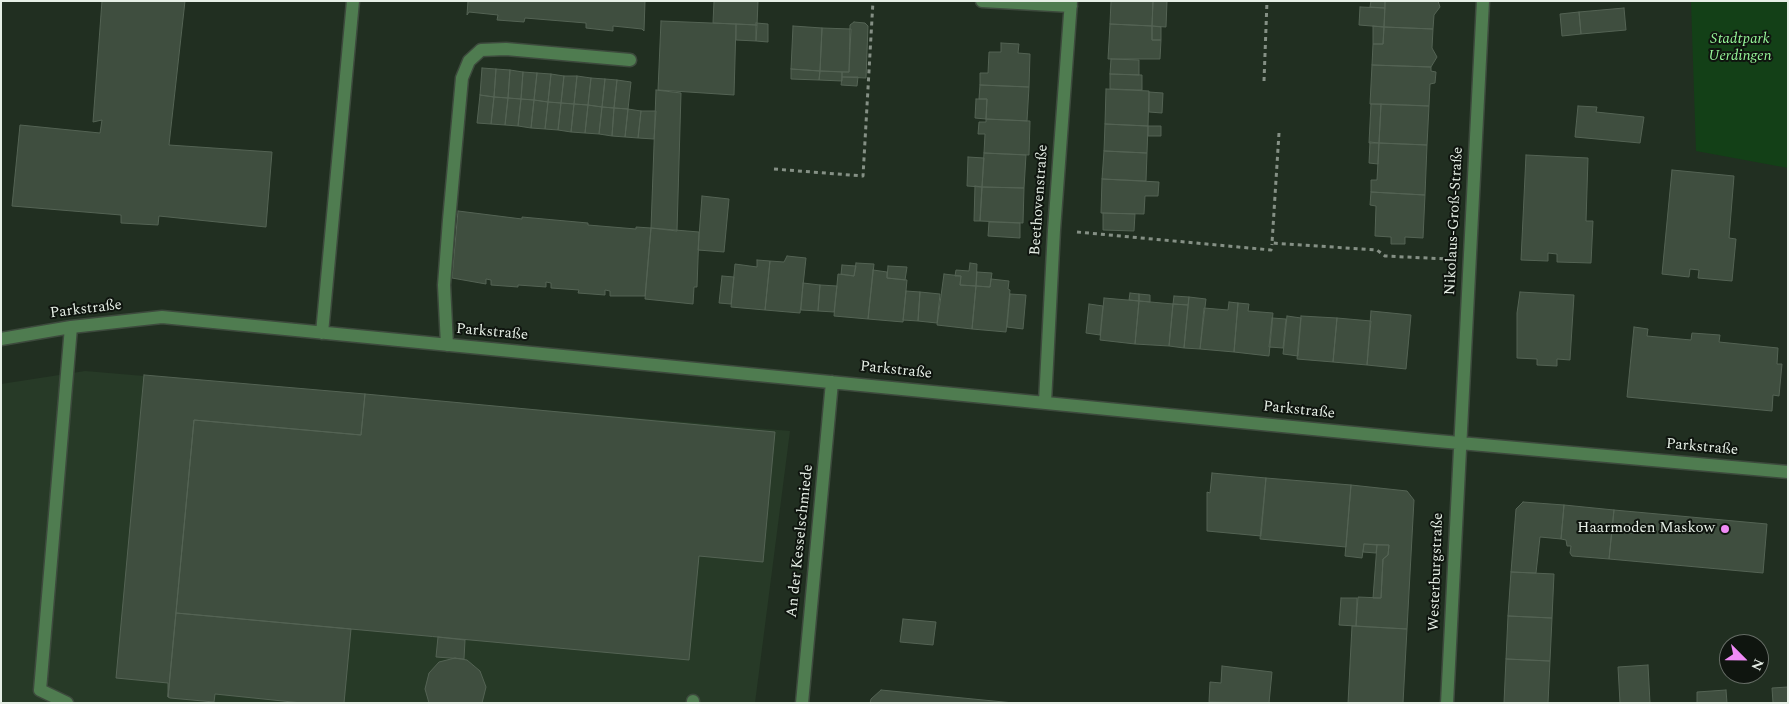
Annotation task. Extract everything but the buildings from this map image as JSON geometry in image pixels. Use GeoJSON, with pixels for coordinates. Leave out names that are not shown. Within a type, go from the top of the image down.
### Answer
{"type":"FeatureCollection","features":[{"type":"Feature","properties":{"kind":"street"},"geometry":{"type":"LineString","coordinates":[[322,333],[353,1]]}},
{"type":"Feature","properties":{"kind":"street"},"geometry":{"type":"LineString","coordinates":[[982,1],[1071,3]]}},
{"type":"Feature","properties":{"kind":"street","name":"Nikolaus-Groß-Straße"},"geometry":{"type":"LineString","coordinates":[[1459,442],[1483,1]]}},
{"type":"Feature","properties":{"kind":"street","name":"Beethovenstraße"},"geometry":{"type":"LineString","coordinates":[[1045,402],[1054,230],[1071,3]]}},
{"type":"Feature","properties":{"kind":"street"},"geometry":{"type":"LineString","coordinates":[[447,345],[444,285],[448,229],[462,78],[470,61],[481,50],[506,49],[630,60]]}},
{"type":"Feature","properties":{"kind":"street","name":"Parkstraße"},"geometry":{"type":"LineString","coordinates":[[1,339],[71,327],[162,317],[1788,472]]}},
{"type":"Feature","properties":{"kind":"street"},"geometry":{"type":"LineString","coordinates":[[67,703],[40,690],[71,327]]}},
{"type":"Feature","properties":{"kind":"street","name":"An der Kesselschmiede"},"geometry":{"type":"LineString","coordinates":[[802,703],[832,382]]}},
{"type":"Feature","properties":{"kind":"street","name":"Westerburgstraße"},"geometry":{"type":"LineString","coordinates":[[1448,703],[1459,442]]}},
{"type":"Feature","properties":{"kind":"path"},"geometry":{"type":"LineString","coordinates":[[774,169],[863,176],[873,1]]}},
{"type":"Feature","properties":{"kind":"path"},"geometry":{"type":"LineString","coordinates":[[1264,81],[1267,1]]}},
{"type":"Feature","properties":{"kind":"path"},"geometry":{"type":"LineString","coordinates":[[1054,230],[1272,250],[1279,133]]}},
{"type":"Feature","properties":{"kind":"path"},"geometry":{"type":"LineString","coordinates":[[1272,243],[1377,250],[1385,256],[1469,260]]}},
{"type":"Feature","properties":{"kind":"shaded area"},"geometry":{"type":"Polygon","coordinates":[[[85,371],[790,431],[755,703],[1,703],[1,384],[85,371]]]}},
{"type":"Feature","properties":{"kind":"green space","name":"Stadtpark Uerdingen"},"geometry":{"type":"Polygon","coordinates":[[[1691,1],[1788,1],[1788,168],[1696,151],[1691,1]]]}},
{"type":"Feature","properties":{"kind":"place","name":"Haarmoden Maskow"},"geometry":{"type":"Point","coordinates":[1725,529]}}]}
